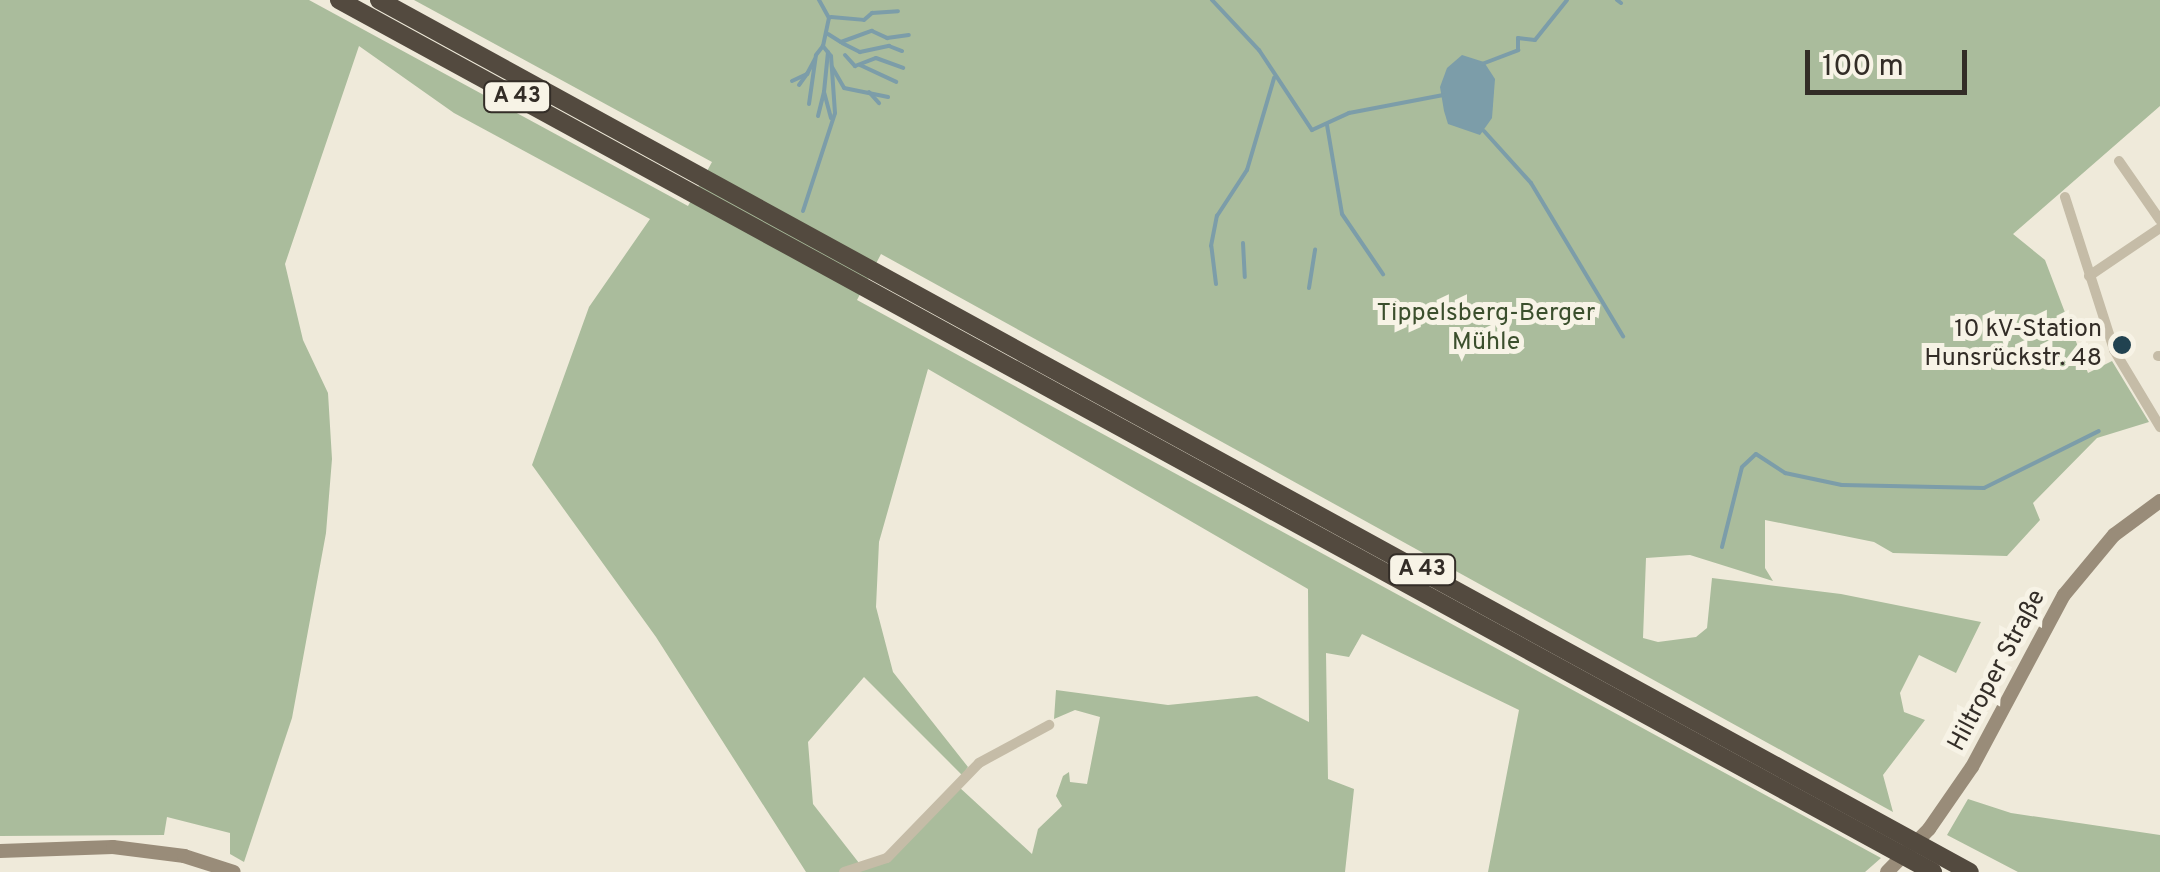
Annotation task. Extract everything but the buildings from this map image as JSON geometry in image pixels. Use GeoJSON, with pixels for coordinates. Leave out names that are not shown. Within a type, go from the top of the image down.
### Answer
{"type":"FeatureCollection","features":[{"type":"Feature","properties":{"kind":"highway","name":"A 43"},"geometry":{"type":"LineString","coordinates":[[339,0],[699,186],[1970,872]]}},
{"type":"Feature","properties":{"kind":"highway","name":"A 43"},"geometry":{"type":"LineString","coordinates":[[380,0],[699,186]]}},
{"type":"Feature","properties":{"kind":"highway","name":"A 43"},"geometry":{"type":"LineString","coordinates":[[868,278],[1933,872]]}},
{"type":"Feature","properties":{"kind":"street"},"geometry":{"type":"LineString","coordinates":[[2119,160],[2160,220]]}},
{"type":"Feature","properties":{"kind":"street"},"geometry":{"type":"LineString","coordinates":[[2065,197],[2119,363],[2160,427]]}},
{"type":"Feature","properties":{"kind":"street"},"geometry":{"type":"LineString","coordinates":[[2090,276],[2160,228]]}},
{"type":"Feature","properties":{"kind":"street","name":"Hiltroper Straße"},"geometry":{"type":"LineString","coordinates":[[1889,870],[1929,829],[1972,767],[2064,595],[2114,536],[2160,501]]}},
{"type":"Feature","properties":{"kind":"street"},"geometry":{"type":"LineString","coordinates":[[844,872],[887,858],[979,764],[1049,726]]}},
{"type":"Feature","properties":{"kind":"street"},"geometry":{"type":"LineString","coordinates":[[0,851],[113,847],[184,856],[234,872]]}},
{"type":"Feature","properties":{"kind":"green space","name":"Tippelsberg-Berger Mühle"},"geometry":{"type":"Polygon","coordinates":[[[0,0],[309,0],[688,206],[712,162],[414,0],[2160,0],[2160,106],[2013,234],[2045,260],[2088,373],[2112,361],[2149,422],[2097,438],[2033,503],[2040,520],[2007,556],[1893,553],[1874,542],[1765,520],[1765,568],[1773,581],[1690,555],[1646,558],[1643,638],[1658,642],[1696,637],[1707,628],[1712,578],[1841,594],[1981,622],[1956,673],[1919,655],[1900,693],[1904,712],[1925,720],[1883,775],[1893,812],[881,254],[857,300],[1881,858],[1865,872],[1488,872],[1519,710],[1362,634],[1349,657],[1326,653],[1328,779],[1354,789],[1345,872],[806,872],[656,637],[532,465],[589,307],[650,219],[454,113],[359,46],[285,264],[303,340],[328,393],[332,459],[326,533],[292,718],[244,862],[230,854],[230,833],[167,817],[164,835],[0,836],[0,0]],[[928,369],[879,542],[876,607],[893,672],[968,767],[962,775],[864,677],[808,742],[813,804],[859,863],[890,859],[959,787],[1032,854],[1038,829],[1062,806],[1056,796],[1063,776],[1069,772],[1070,782],[1087,784],[1100,717],[1075,710],[1054,719],[1056,690],[1168,705],[1257,696],[1309,722],[1308,589],[928,369]]]}},
{"type":"Feature","properties":{"kind":"green space"},"geometry":{"type":"Polygon","coordinates":[[[1968,799],[2011,813],[2160,835],[2160,872],[2018,872],[1947,835],[1968,799]]]}},
{"type":"Feature","properties":{"kind":"water"},"geometry":{"type":"Polygon","coordinates":[[[1462,55],[1484,62],[1495,79],[1492,118],[1480,135],[1448,124],[1444,111],[1440,87],[1447,68],[1462,55]]]}},
{"type":"Feature","properties":{"kind":"waterway"},"geometry":{"type":"LineString","coordinates":[[803,211],[835,113],[831,56],[823,46],[829,18],[819,0]]}},
{"type":"Feature","properties":{"kind":"waterway"},"geometry":{"type":"LineString","coordinates":[[1212,0],[1259,50],[1312,130],[1349,113],[1443,95]]}},
{"type":"Feature","properties":{"kind":"waterway"},"geometry":{"type":"LineString","coordinates":[[1482,64],[1518,50],[1518,38],[1535,40],[1567,0]]}},
{"type":"Feature","properties":{"kind":"waterway"},"geometry":{"type":"LineString","coordinates":[[1617,0],[1621,3]]}},
{"type":"Feature","properties":{"kind":"waterway"},"geometry":{"type":"LineString","coordinates":[[831,17],[864,20],[872,13],[898,11]]}},
{"type":"Feature","properties":{"kind":"waterway"},"geometry":{"type":"LineString","coordinates":[[828,34],[841,42],[872,31],[887,38],[909,35]]}},
{"type":"Feature","properties":{"kind":"waterway"},"geometry":{"type":"LineString","coordinates":[[842,43],[860,52],[889,46],[902,51]]}},
{"type":"Feature","properties":{"kind":"waterway"},"geometry":{"type":"LineString","coordinates":[[809,104],[816,55],[823,46]]}},
{"type":"Feature","properties":{"kind":"waterway"},"geometry":{"type":"LineString","coordinates":[[828,52],[824,92],[831,118]]}},
{"type":"Feature","properties":{"kind":"waterway"},"geometry":{"type":"LineString","coordinates":[[845,55],[855,66],[876,58],[903,68]]}},
{"type":"Feature","properties":{"kind":"waterway"},"geometry":{"type":"LineString","coordinates":[[792,81],[807,74],[815,59]]}},
{"type":"Feature","properties":{"kind":"waterway"},"geometry":{"type":"LineString","coordinates":[[860,65],[896,82]]}},
{"type":"Feature","properties":{"kind":"waterway"},"geometry":{"type":"LineString","coordinates":[[832,67],[844,88],[888,97]]}},
{"type":"Feature","properties":{"kind":"waterway"},"geometry":{"type":"LineString","coordinates":[[799,85],[807,74]]}},
{"type":"Feature","properties":{"kind":"waterway"},"geometry":{"type":"LineString","coordinates":[[1216,284],[1211,246],[1217,216],[1247,170],[1274,78]]}},
{"type":"Feature","properties":{"kind":"waterway"},"geometry":{"type":"LineString","coordinates":[[818,116],[824,92]]}},
{"type":"Feature","properties":{"kind":"waterway"},"geometry":{"type":"LineString","coordinates":[[869,92],[879,103]]}},
{"type":"Feature","properties":{"kind":"waterway"},"geometry":{"type":"LineString","coordinates":[[1327,125],[1342,214],[1383,274]]}},
{"type":"Feature","properties":{"kind":"waterway"},"geometry":{"type":"LineString","coordinates":[[1484,131],[1531,183],[1623,336]]}},
{"type":"Feature","properties":{"kind":"waterway"},"geometry":{"type":"LineString","coordinates":[[1243,243],[1245,277]]}},
{"type":"Feature","properties":{"kind":"waterway"},"geometry":{"type":"LineString","coordinates":[[1309,288],[1315,249]]}},
{"type":"Feature","properties":{"kind":"waterway"},"geometry":{"type":"LineString","coordinates":[[1722,547],[1742,467],[1756,454],[1785,473],[1842,485],[1984,488],[2099,431]]}},
{"type":"Feature","properties":{"kind":"place","name":"10 kV-Station Hunsrückstr. 48"},"geometry":{"type":"Point","coordinates":[2122,345]}}]}
